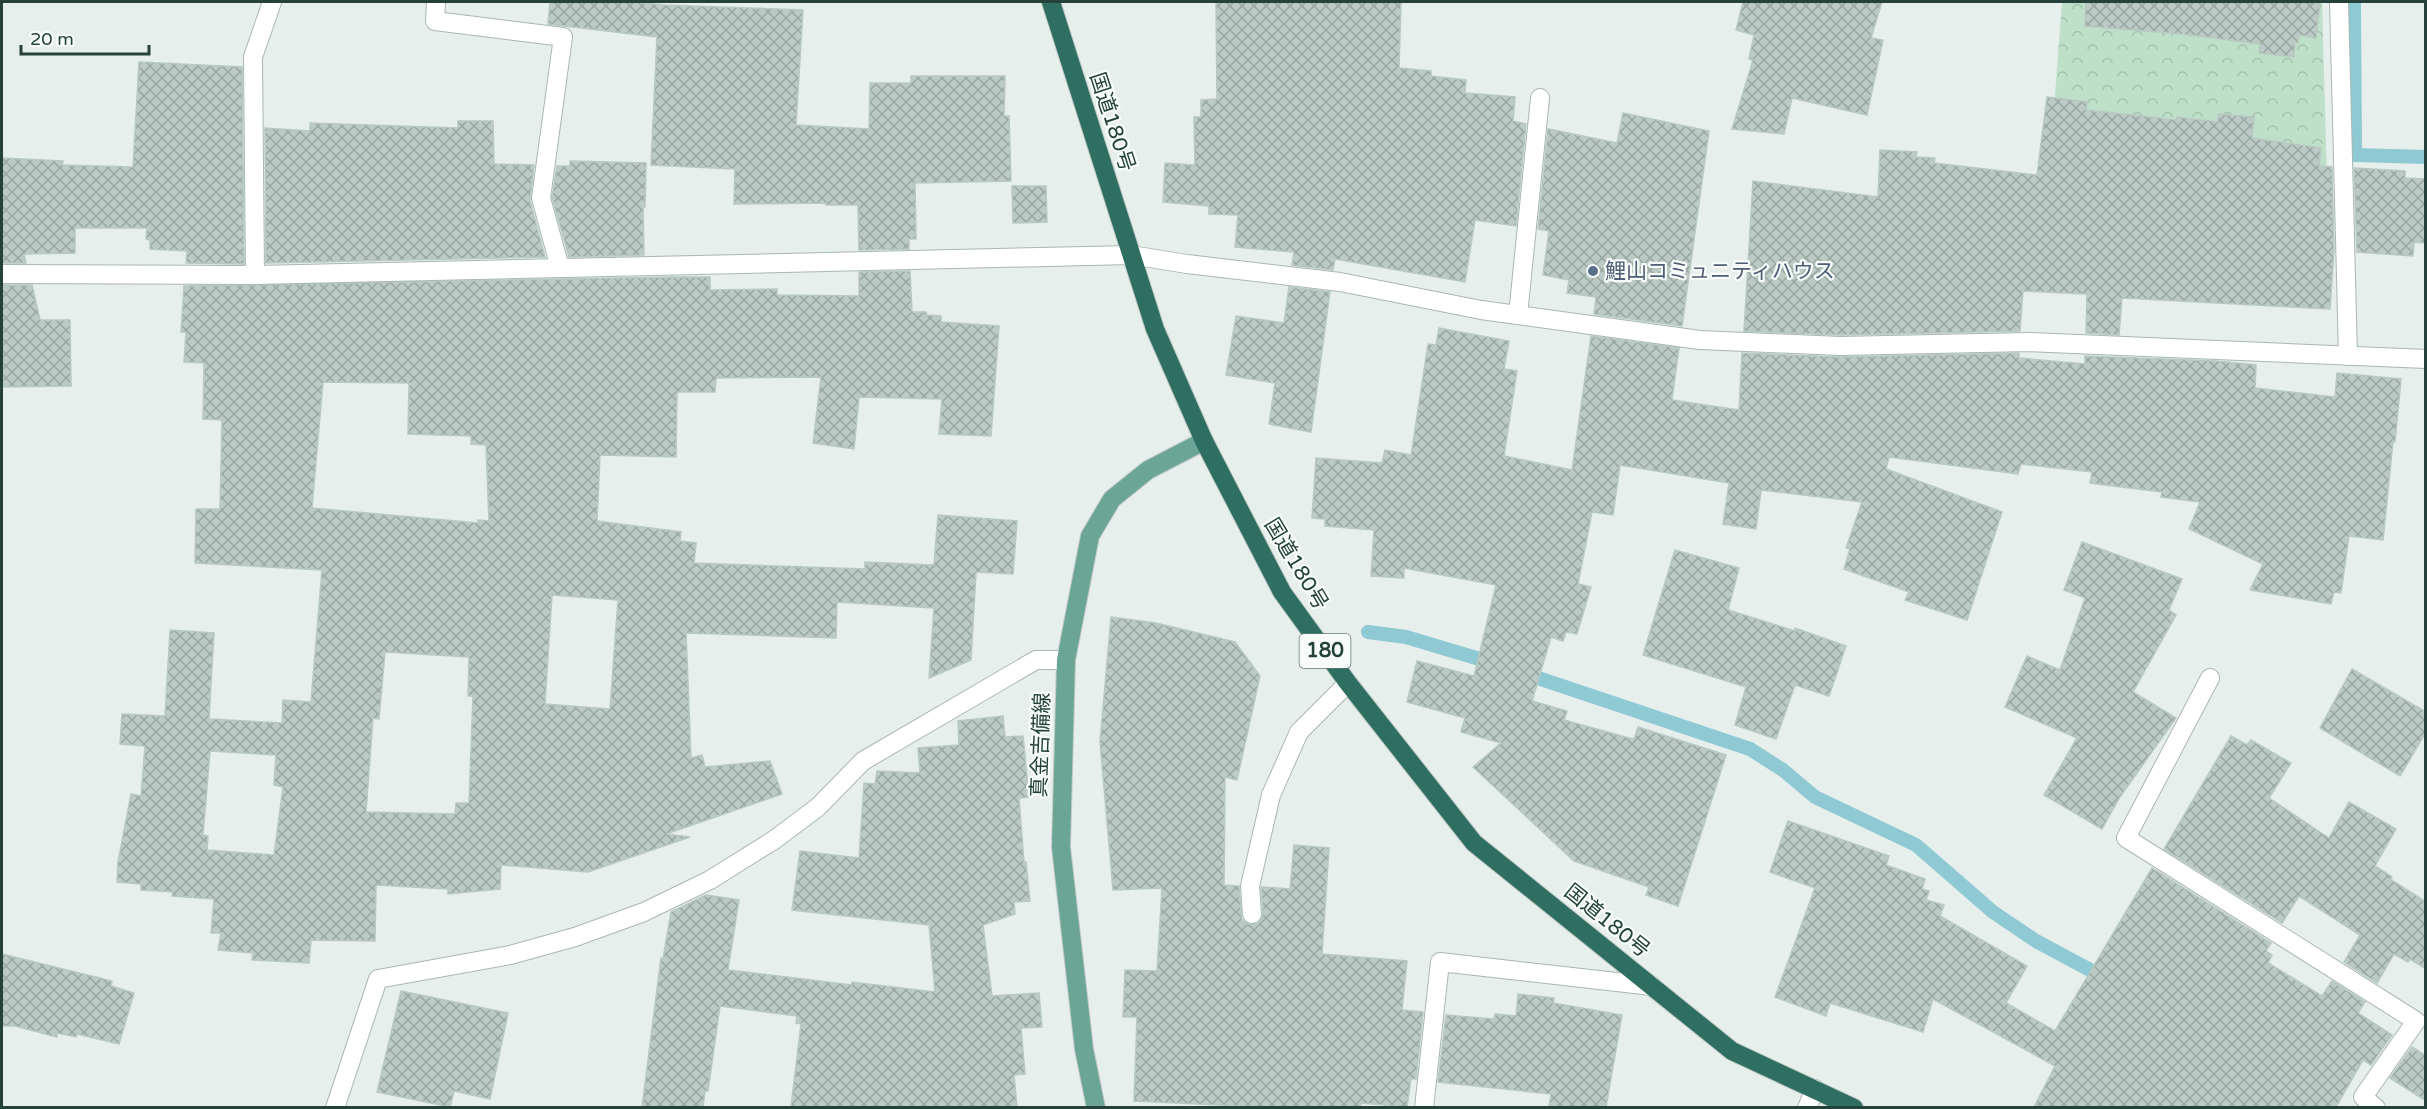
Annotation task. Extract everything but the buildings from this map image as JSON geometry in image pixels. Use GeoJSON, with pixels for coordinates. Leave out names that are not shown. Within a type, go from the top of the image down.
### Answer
{"type":"FeatureCollection","features":[{"type":"Feature","properties":{"kind":"highway","name":"国道180号"},"geometry":{"type":"LineString","coordinates":[[1051,2],[1155,329],[1204,441],[1282,592],[1348,682],[1474,843],[1732,1051],[1854,1107]]}},
{"type":"Feature","properties":{"kind":"main road","name":"真金吉備線"},"geometry":{"type":"LineString","coordinates":[[1096,1107],[1084,1049],[1061,847],[1066,660],[1090,536],[1112,499],[1148,470],[1204,441]]}},
{"type":"Feature","properties":{"kind":"street"},"geometry":{"type":"LineString","coordinates":[[255,274],[254,57],[272,2]]}},
{"type":"Feature","properties":{"kind":"street"},"geometry":{"type":"LineString","coordinates":[[436,2],[435,21],[563,37],[541,198],[560,268]]}},
{"type":"Feature","properties":{"kind":"street"},"geometry":{"type":"LineString","coordinates":[[2339,2],[2349,356]]}},
{"type":"Feature","properties":{"kind":"street"},"geometry":{"type":"LineString","coordinates":[[1518,315],[1540,98]]}},
{"type":"Feature","properties":{"kind":"street"},"geometry":{"type":"LineString","coordinates":[[2,274],[255,274],[1131,255],[1340,282],[1410,298],[1700,340],[1840,346],[2030,342],[2426,359]]}},
{"type":"Feature","properties":{"kind":"street"},"geometry":{"type":"LineString","coordinates":[[335,1107],[378,979],[510,955],[575,938],[644,912],[710,880],[774,840],[819,807],[863,761],[1036,660],[1066,660]]}},
{"type":"Feature","properties":{"kind":"street"},"geometry":{"type":"LineString","coordinates":[[2210,678],[2126,838],[2416,1021],[2363,1097],[2376,1107]]}},
{"type":"Feature","properties":{"kind":"street"},"geometry":{"type":"LineString","coordinates":[[1252,914],[1250,886],[1271,795],[1299,732],[1348,682]]}},
{"type":"Feature","properties":{"kind":"street"},"geometry":{"type":"LineString","coordinates":[[1424,1107],[1440,962],[1652,986]]}},
{"type":"Feature","properties":{"kind":"street"},"geometry":{"type":"LineString","coordinates":[[1807,1107],[1815,1089]]}},
{"type":"Feature","properties":{"kind":"green space"},"geometry":{"type":"Polygon","coordinates":[[[2062,2],[2322,2],[2328,213],[2049,174],[2062,2]]]}},
{"type":"Feature","properties":{"kind":"waterway"},"geometry":{"type":"LineString","coordinates":[[2354,2],[2355,155],[2426,157]]}},
{"type":"Feature","properties":{"kind":"waterway"},"geometry":{"type":"LineString","coordinates":[[1368,632],[1406,637],[1493,663]]}},
{"type":"Feature","properties":{"kind":"waterway"},"geometry":{"type":"LineString","coordinates":[[1523,673],[1750,749],[1783,770],[1815,797],[1916,845],[1993,912],[2036,941],[2105,978]]}},
{"type":"Feature","properties":{"kind":"place","name":"鯉山コミュニティハウス"},"geometry":{"type":"Point","coordinates":[1593,271]}}]}
